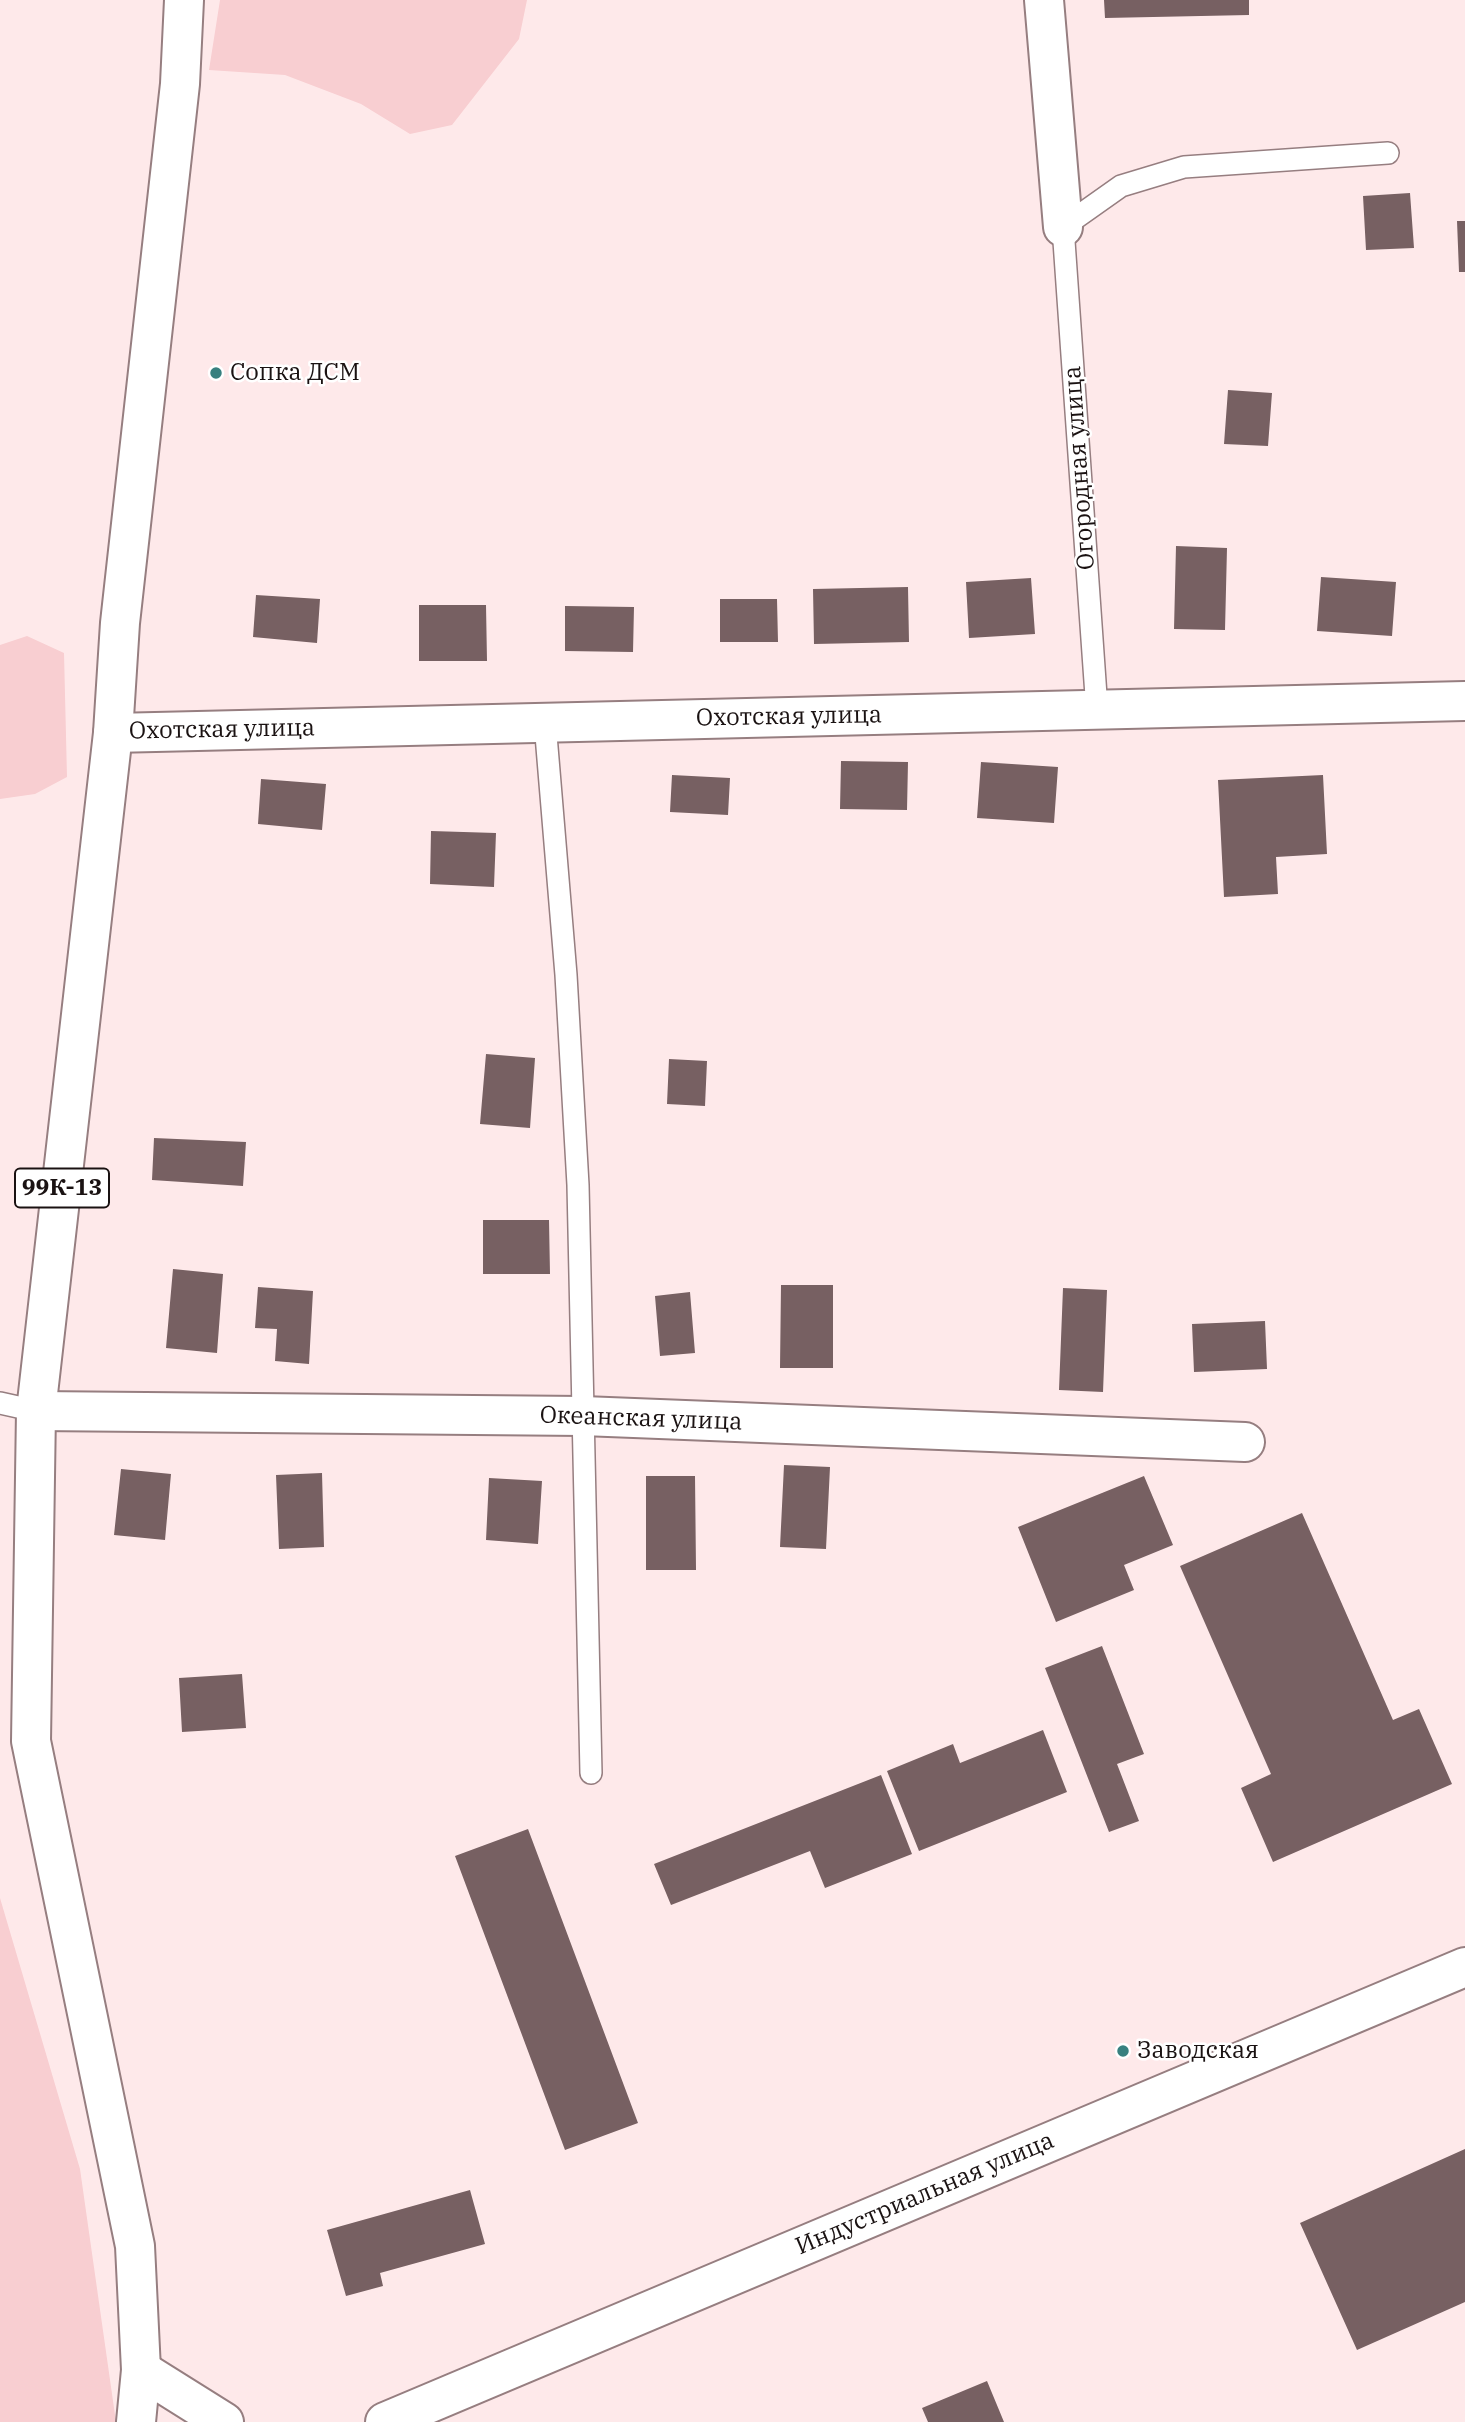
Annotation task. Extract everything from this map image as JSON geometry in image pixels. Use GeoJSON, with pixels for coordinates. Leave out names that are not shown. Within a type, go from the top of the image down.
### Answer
{"type":"FeatureCollection","features":[{"type":"Feature","properties":{"kind":"street","name":"99К-13"},"geometry":{"type":"LineString","coordinates":[[136,2422],[141,2370],[135,2246],[31,1741],[18,1407],[113,733],[120,623],[180,84],[184,0]]}},
{"type":"Feature","properties":{"kind":"street","name":"Огородная улица"},"geometry":{"type":"LineString","coordinates":[[1044,0],[1063,227]]}},
{"type":"Feature","properties":{"kind":"street","name":"Охотская улица"},"geometry":{"type":"LineString","coordinates":[[113,733],[1465,701]]}},
{"type":"Feature","properties":{"kind":"street","name":"Океанская улица"},"geometry":{"type":"LineString","coordinates":[[18,1407],[583,1416],[1245,1442]]}},
{"type":"Feature","properties":{"kind":"street","name":"Индустриальная улица"},"geometry":{"type":"LineString","coordinates":[[385,2422],[1465,1967]]}},
{"type":"Feature","properties":{"kind":"street"},"geometry":{"type":"LineString","coordinates":[[141,2370],[224,2422]]}},
{"type":"Feature","properties":{"kind":"lane"},"geometry":{"type":"LineString","coordinates":[[1063,227],[1121,186],[1184,167],[1388,153]]}},
{"type":"Feature","properties":{"kind":"lane","name":"Огородная улица"},"geometry":{"type":"LineString","coordinates":[[1063,227],[1097,710]]}},
{"type":"Feature","properties":{"kind":"lane"},"geometry":{"type":"LineString","coordinates":[[545,723],[566,975],[578,1185],[591,1773]]}},
{"type":"Feature","properties":{"kind":"shaded area"},"geometry":{"type":"Polygon","coordinates":[[[220,0],[527,0],[519,39],[452,125],[410,134],[361,104],[285,75],[209,70],[220,0]]]}},
{"type":"Feature","properties":{"kind":"shaded area"},"geometry":{"type":"Polygon","coordinates":[[[27,636],[64,653],[67,777],[35,794],[0,799],[0,645],[27,636]]]}},
{"type":"Feature","properties":{"kind":"shaded area"},"geometry":{"type":"Polygon","coordinates":[[[0,1898],[80,2169],[116,2422],[0,2422],[0,1898]]]}},
{"type":"Feature","properties":{"kind":"building"},"geometry":{"type":"Polygon","coordinates":[[[1104,0],[1249,0],[1249,15],[1105,18],[1104,0]]]}},
{"type":"Feature","properties":{"kind":"building"},"geometry":{"type":"Polygon","coordinates":[[[1410,193],[1414,248],[1366,250],[1363,196],[1410,193]]]}},
{"type":"Feature","properties":{"kind":"building"},"geometry":{"type":"Polygon","coordinates":[[[1457,221],[1465,221],[1465,272],[1459,272],[1457,221]]]}},
{"type":"Feature","properties":{"kind":"building"},"geometry":{"type":"Polygon","coordinates":[[[1228,390],[1272,393],[1268,446],[1224,444],[1228,390]]]}},
{"type":"Feature","properties":{"kind":"building"},"geometry":{"type":"Polygon","coordinates":[[[1176,546],[1227,548],[1225,630],[1174,629],[1176,546]]]}},
{"type":"Feature","properties":{"kind":"building"},"geometry":{"type":"Polygon","coordinates":[[[1321,577],[1396,582],[1392,636],[1317,631],[1321,577]]]}},
{"type":"Feature","properties":{"kind":"building"},"geometry":{"type":"Polygon","coordinates":[[[1031,578],[1035,634],[969,638],[966,582],[1031,578]]]}},
{"type":"Feature","properties":{"kind":"building"},"geometry":{"type":"Polygon","coordinates":[[[908,587],[909,642],[814,644],[813,589],[908,587]]]}},
{"type":"Feature","properties":{"kind":"building"},"geometry":{"type":"Polygon","coordinates":[[[256,595],[320,599],[317,643],[253,637],[256,595]]]}},
{"type":"Feature","properties":{"kind":"building"},"geometry":{"type":"Polygon","coordinates":[[[720,599],[777,599],[778,642],[720,642],[720,599]]]}},
{"type":"Feature","properties":{"kind":"building"},"geometry":{"type":"Polygon","coordinates":[[[419,605],[486,605],[487,661],[419,661],[419,605]]]}},
{"type":"Feature","properties":{"kind":"building"},"geometry":{"type":"Polygon","coordinates":[[[565,606],[634,607],[633,652],[565,651],[565,606]]]}},
{"type":"Feature","properties":{"kind":"building"},"geometry":{"type":"Polygon","coordinates":[[[841,761],[908,762],[907,810],[840,809],[841,761]]]}},
{"type":"Feature","properties":{"kind":"building"},"geometry":{"type":"Polygon","coordinates":[[[981,762],[1058,767],[1054,823],[977,818],[981,762]]]}},
{"type":"Feature","properties":{"kind":"building"},"geometry":{"type":"Polygon","coordinates":[[[672,775],[730,778],[728,815],[670,812],[672,775]]]}},
{"type":"Feature","properties":{"kind":"building"},"geometry":{"type":"Polygon","coordinates":[[[1323,775],[1327,854],[1276,857],[1278,894],[1224,897],[1218,780],[1323,775]]]}},
{"type":"Feature","properties":{"kind":"building"},"geometry":{"type":"Polygon","coordinates":[[[261,779],[326,784],[322,830],[258,824],[261,779]]]}},
{"type":"Feature","properties":{"kind":"building"},"geometry":{"type":"Polygon","coordinates":[[[431,831],[496,833],[494,887],[430,884],[431,831]]]}},
{"type":"Feature","properties":{"kind":"building"},"geometry":{"type":"Polygon","coordinates":[[[486,1054],[535,1058],[530,1128],[480,1124],[486,1054]]]}},
{"type":"Feature","properties":{"kind":"building"},"geometry":{"type":"Polygon","coordinates":[[[669,1059],[707,1061],[705,1106],[667,1104],[669,1059]]]}},
{"type":"Feature","properties":{"kind":"building"},"geometry":{"type":"Polygon","coordinates":[[[154,1138],[246,1142],[243,1186],[152,1180],[154,1138]]]}},
{"type":"Feature","properties":{"kind":"building"},"geometry":{"type":"Polygon","coordinates":[[[483,1220],[549,1220],[550,1274],[483,1274],[483,1220]]]}},
{"type":"Feature","properties":{"kind":"building"},"geometry":{"type":"Polygon","coordinates":[[[173,1269],[223,1274],[217,1353],[166,1348],[173,1269]]]}},
{"type":"Feature","properties":{"kind":"building"},"geometry":{"type":"Polygon","coordinates":[[[781,1285],[833,1285],[833,1368],[780,1368],[781,1285]]]}},
{"type":"Feature","properties":{"kind":"building"},"geometry":{"type":"Polygon","coordinates":[[[258,1287],[313,1291],[309,1364],[275,1361],[277,1329],[255,1328],[258,1287]]]}},
{"type":"Feature","properties":{"kind":"building"},"geometry":{"type":"Polygon","coordinates":[[[1063,1288],[1107,1290],[1103,1392],[1059,1390],[1063,1288]]]}},
{"type":"Feature","properties":{"kind":"building"},"geometry":{"type":"Polygon","coordinates":[[[690,1292],[695,1353],[660,1356],[655,1296],[690,1292]]]}},
{"type":"Feature","properties":{"kind":"building"},"geometry":{"type":"Polygon","coordinates":[[[1265,1321],[1267,1369],[1194,1372],[1192,1324],[1265,1321]]]}},
{"type":"Feature","properties":{"kind":"building"},"geometry":{"type":"Polygon","coordinates":[[[784,1465],[830,1467],[826,1549],[780,1547],[784,1465]]]}},
{"type":"Feature","properties":{"kind":"building"},"geometry":{"type":"Polygon","coordinates":[[[121,1469],[171,1474],[165,1540],[114,1535],[121,1469]]]}},
{"type":"Feature","properties":{"kind":"building"},"geometry":{"type":"Polygon","coordinates":[[[322,1473],[324,1547],[279,1549],[276,1475],[322,1473]]]}},
{"type":"Feature","properties":{"kind":"building"},"geometry":{"type":"Polygon","coordinates":[[[646,1476],[695,1476],[696,1570],[646,1570],[646,1476]]]}},
{"type":"Feature","properties":{"kind":"building"},"geometry":{"type":"Polygon","coordinates":[[[1144,1476],[1173,1545],[1124,1565],[1134,1590],[1056,1622],[1018,1527],[1144,1476]]]}},
{"type":"Feature","properties":{"kind":"building"},"geometry":{"type":"Polygon","coordinates":[[[489,1478],[542,1481],[538,1544],[486,1540],[489,1478]]]}},
{"type":"Feature","properties":{"kind":"building"},"geometry":{"type":"Polygon","coordinates":[[[1302,1513],[1393,1720],[1419,1709],[1452,1784],[1273,1862],[1241,1788],[1271,1774],[1180,1566],[1302,1513]]]}},
{"type":"Feature","properties":{"kind":"building"},"geometry":{"type":"Polygon","coordinates":[[[1102,1646],[1144,1754],[1117,1764],[1139,1821],[1109,1832],[1045,1668],[1102,1646]]]}},
{"type":"Feature","properties":{"kind":"building"},"geometry":{"type":"Polygon","coordinates":[[[242,1674],[246,1728],[182,1732],[179,1678],[242,1674]]]}},
{"type":"Feature","properties":{"kind":"building"},"geometry":{"type":"Polygon","coordinates":[[[1043,1730],[1067,1792],[919,1851],[887,1771],[953,1744],[960,1763],[1043,1730]]]}},
{"type":"Feature","properties":{"kind":"building"},"geometry":{"type":"Polygon","coordinates":[[[881,1775],[912,1854],[825,1888],[810,1851],[671,1905],[654,1864],[881,1775]]]}},
{"type":"Feature","properties":{"kind":"building"},"geometry":{"type":"Polygon","coordinates":[[[528,1829],[638,2123],[565,2150],[455,1856],[528,1829]]]}},
{"type":"Feature","properties":{"kind":"building"},"geometry":{"type":"Polygon","coordinates":[[[1465,2149],[1465,2302],[1357,2350],[1300,2223],[1465,2149]]]}},
{"type":"Feature","properties":{"kind":"building"},"geometry":{"type":"Polygon","coordinates":[[[470,2190],[485,2244],[380,2273],[383,2286],[346,2296],[327,2230],[470,2190]]]}},
{"type":"Feature","properties":{"kind":"building"},"geometry":{"type":"Polygon","coordinates":[[[987,2381],[1004,2422],[928,2422],[922,2408],[987,2381]]]}},
{"type":"Feature","properties":{"kind":"place","name":"Сопка ДСМ"},"geometry":{"type":"Point","coordinates":[216,373]}},
{"type":"Feature","properties":{"kind":"place","name":"Заводская"},"geometry":{"type":"Point","coordinates":[1123,2051]}}]}
